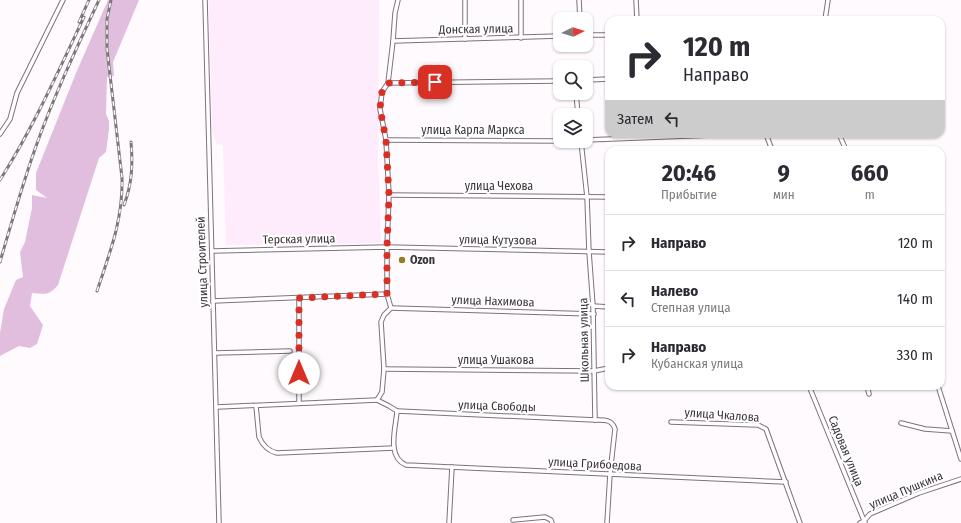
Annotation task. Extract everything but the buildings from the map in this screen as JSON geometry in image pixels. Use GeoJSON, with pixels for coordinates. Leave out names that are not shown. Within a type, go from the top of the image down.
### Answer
{"type":"FeatureCollection","features":[{"type":"Feature","properties":{"kind":"street"},"geometry":{"type":"LineString","coordinates":[[0,134],[10,119],[18,93],[63,0]]}},
{"type":"Feature","properties":{"kind":"street","name":"улица Строителей"},"geometry":{"type":"LineString","coordinates":[[205,0],[219,523]]}},
{"type":"Feature","properties":{"kind":"street"},"geometry":{"type":"LineString","coordinates":[[377,400],[382,392],[384,369],[381,322],[384,315],[391,308],[387,294],[389,195],[386,140],[380,108],[382,92],[388,83],[395,13],[398,0]]}},
{"type":"Feature","properties":{"kind":"street"},"geometry":{"type":"LineString","coordinates":[[465,0],[465,39]]}},
{"type":"Feature","properties":{"kind":"street"},"geometry":{"type":"LineString","coordinates":[[521,0],[521,38]]}},
{"type":"Feature","properties":{"kind":"street"},"geometry":{"type":"LineString","coordinates":[[579,0],[580,12]]}},
{"type":"Feature","properties":{"kind":"street"},"geometry":{"type":"LineString","coordinates":[[636,0],[636,16]]}},
{"type":"Feature","properties":{"kind":"street"},"geometry":{"type":"LineString","coordinates":[[826,16],[828,0]]}},
{"type":"Feature","properties":{"kind":"street"},"geometry":{"type":"LineString","coordinates":[[593,35],[605,35]]}},
{"type":"Feature","properties":{"kind":"street","name":"Донская улица"},"geometry":{"type":"LineString","coordinates":[[393,41],[553,36]]}},
{"type":"Feature","properties":{"kind":"street"},"geometry":{"type":"LineString","coordinates":[[593,80],[605,79]]}},
{"type":"Feature","properties":{"kind":"street"},"geometry":{"type":"LineString","coordinates":[[388,83],[553,80]]}},
{"type":"Feature","properties":{"kind":"street"},"geometry":{"type":"LineString","coordinates":[[593,139],[613,138]]}},
{"type":"Feature","properties":{"kind":"street","name":"улица Карла Маркса"},"geometry":{"type":"LineString","coordinates":[[386,140],[553,140]]}},
{"type":"Feature","properties":{"kind":"street","name":"Школьная улица"},"geometry":{"type":"LineString","coordinates":[[582,148],[588,197],[589,252],[594,306],[595,420]]}},
{"type":"Feature","properties":{"kind":"street","name":"улица Чехова"},"geometry":{"type":"LineString","coordinates":[[389,195],[605,197]]}},
{"type":"Feature","properties":{"kind":"street","name":"Терская улица"},"geometry":{"type":"LineString","coordinates":[[212,251],[387,247]]}},
{"type":"Feature","properties":{"kind":"street","name":"улица Кутузова"},"geometry":{"type":"LineString","coordinates":[[387,247],[605,252]]}},
{"type":"Feature","properties":{"kind":"street"},"geometry":{"type":"LineString","coordinates":[[213,301],[387,294]]}},
{"type":"Feature","properties":{"kind":"street"},"geometry":{"type":"LineString","coordinates":[[299,298],[299,403]]}},
{"type":"Feature","properties":{"kind":"street"},"geometry":{"type":"LineString","coordinates":[[594,306],[605,307]]}},
{"type":"Feature","properties":{"kind":"street","name":"улица Нахимова"},"geometry":{"type":"LineString","coordinates":[[391,308],[594,314]]}},
{"type":"Feature","properties":{"kind":"street"},"geometry":{"type":"LineString","coordinates":[[215,353],[290,351]]}},
{"type":"Feature","properties":{"kind":"street","name":"улица Ушакова"},"geometry":{"type":"LineString","coordinates":[[384,369],[594,371],[605,369]]}},
{"type":"Feature","properties":{"kind":"street","name":"Садовая улица"},"geometry":{"type":"LineString","coordinates":[[811,390],[863,522]]}},
{"type":"Feature","properties":{"kind":"street"},"geometry":{"type":"LineString","coordinates":[[868,390],[869,394]]}},
{"type":"Feature","properties":{"kind":"street"},"geometry":{"type":"LineString","coordinates":[[939,390],[961,459]]}},
{"type":"Feature","properties":{"kind":"street"},"geometry":{"type":"LineString","coordinates":[[217,407],[377,400],[397,412],[394,448],[282,454],[272,452],[264,446],[259,437],[256,406]]}},
{"type":"Feature","properties":{"kind":"street","name":"улица Свободы"},"geometry":{"type":"LineString","coordinates":[[397,412],[595,420]]}},
{"type":"Feature","properties":{"kind":"street"},"geometry":{"type":"LineString","coordinates":[[595,420],[610,421],[615,429],[607,523]]}},
{"type":"Feature","properties":{"kind":"street","name":"улица Чкалова"},"geometry":{"type":"LineString","coordinates":[[671,422],[762,426],[766,429],[800,523]]}},
{"type":"Feature","properties":{"kind":"street"},"geometry":{"type":"LineString","coordinates":[[901,423],[925,429],[952,431]]}},
{"type":"Feature","properties":{"kind":"street","name":"улица Грибоедова"},"geometry":{"type":"LineString","coordinates":[[394,448],[396,457],[403,464],[786,482]]}},
{"type":"Feature","properties":{"kind":"street"},"geometry":{"type":"LineString","coordinates":[[449,523],[452,466]]}},
{"type":"Feature","properties":{"kind":"street","name":"улица Пушкина"},"geometry":{"type":"LineString","coordinates":[[863,522],[870,514],[919,493],[961,478]]}},
{"type":"Feature","properties":{"kind":"street"},"geometry":{"type":"LineString","coordinates":[[513,520],[545,517],[551,520],[552,523]]}},
{"type":"Feature","properties":{"kind":"shaded area"},"geometry":{"type":"Polygon","coordinates":[[[108,0],[139,0],[113,62],[114,76],[107,77],[106,114],[109,121],[109,129],[106,152],[99,158],[58,285],[46,294],[32,293],[30,306],[43,325],[37,344],[30,348],[19,346],[0,356],[0,333],[4,309],[16,280],[23,277],[20,252],[25,242],[32,208],[32,195],[47,198],[36,190],[36,173],[76,73],[108,0]]]}},
{"type":"Feature","properties":{"kind":"shaded area"},"geometry":{"type":"Polygon","coordinates":[[[209,0],[379,0],[378,161],[381,243],[226,245],[223,144],[217,145],[212,131],[209,0]]]}},
{"type":"Feature","properties":{"kind":"railway"},"geometry":{"type":"LineString","coordinates":[[79,22],[89,0]]}},
{"type":"Feature","properties":{"kind":"railway"},"geometry":{"type":"LineString","coordinates":[[0,262],[30,163],[49,111],[99,0]]}},
{"type":"Feature","properties":{"kind":"railway"},"geometry":{"type":"LineString","coordinates":[[97,291],[115,236],[122,193],[122,178],[107,49],[107,19],[111,0]]}},
{"type":"Feature","properties":{"kind":"railway"},"geometry":{"type":"LineString","coordinates":[[0,180],[34,120],[84,17]]}},
{"type":"Feature","properties":{"kind":"railway"},"geometry":{"type":"LineString","coordinates":[[124,205],[129,190],[131,174],[131,142]]}},
{"type":"Feature","properties":{"kind":"place","name":"Ozon"},"geometry":{"type":"Point","coordinates":[402,260]}},
{"type":"Feature","properties":{"kind":"route"},"geometry":{"type":"LineString","coordinates":[[299,373],[299,298],[387,294],[389,195],[386,140],[380,108],[382,92],[388,83],[435,82]]}}]}
